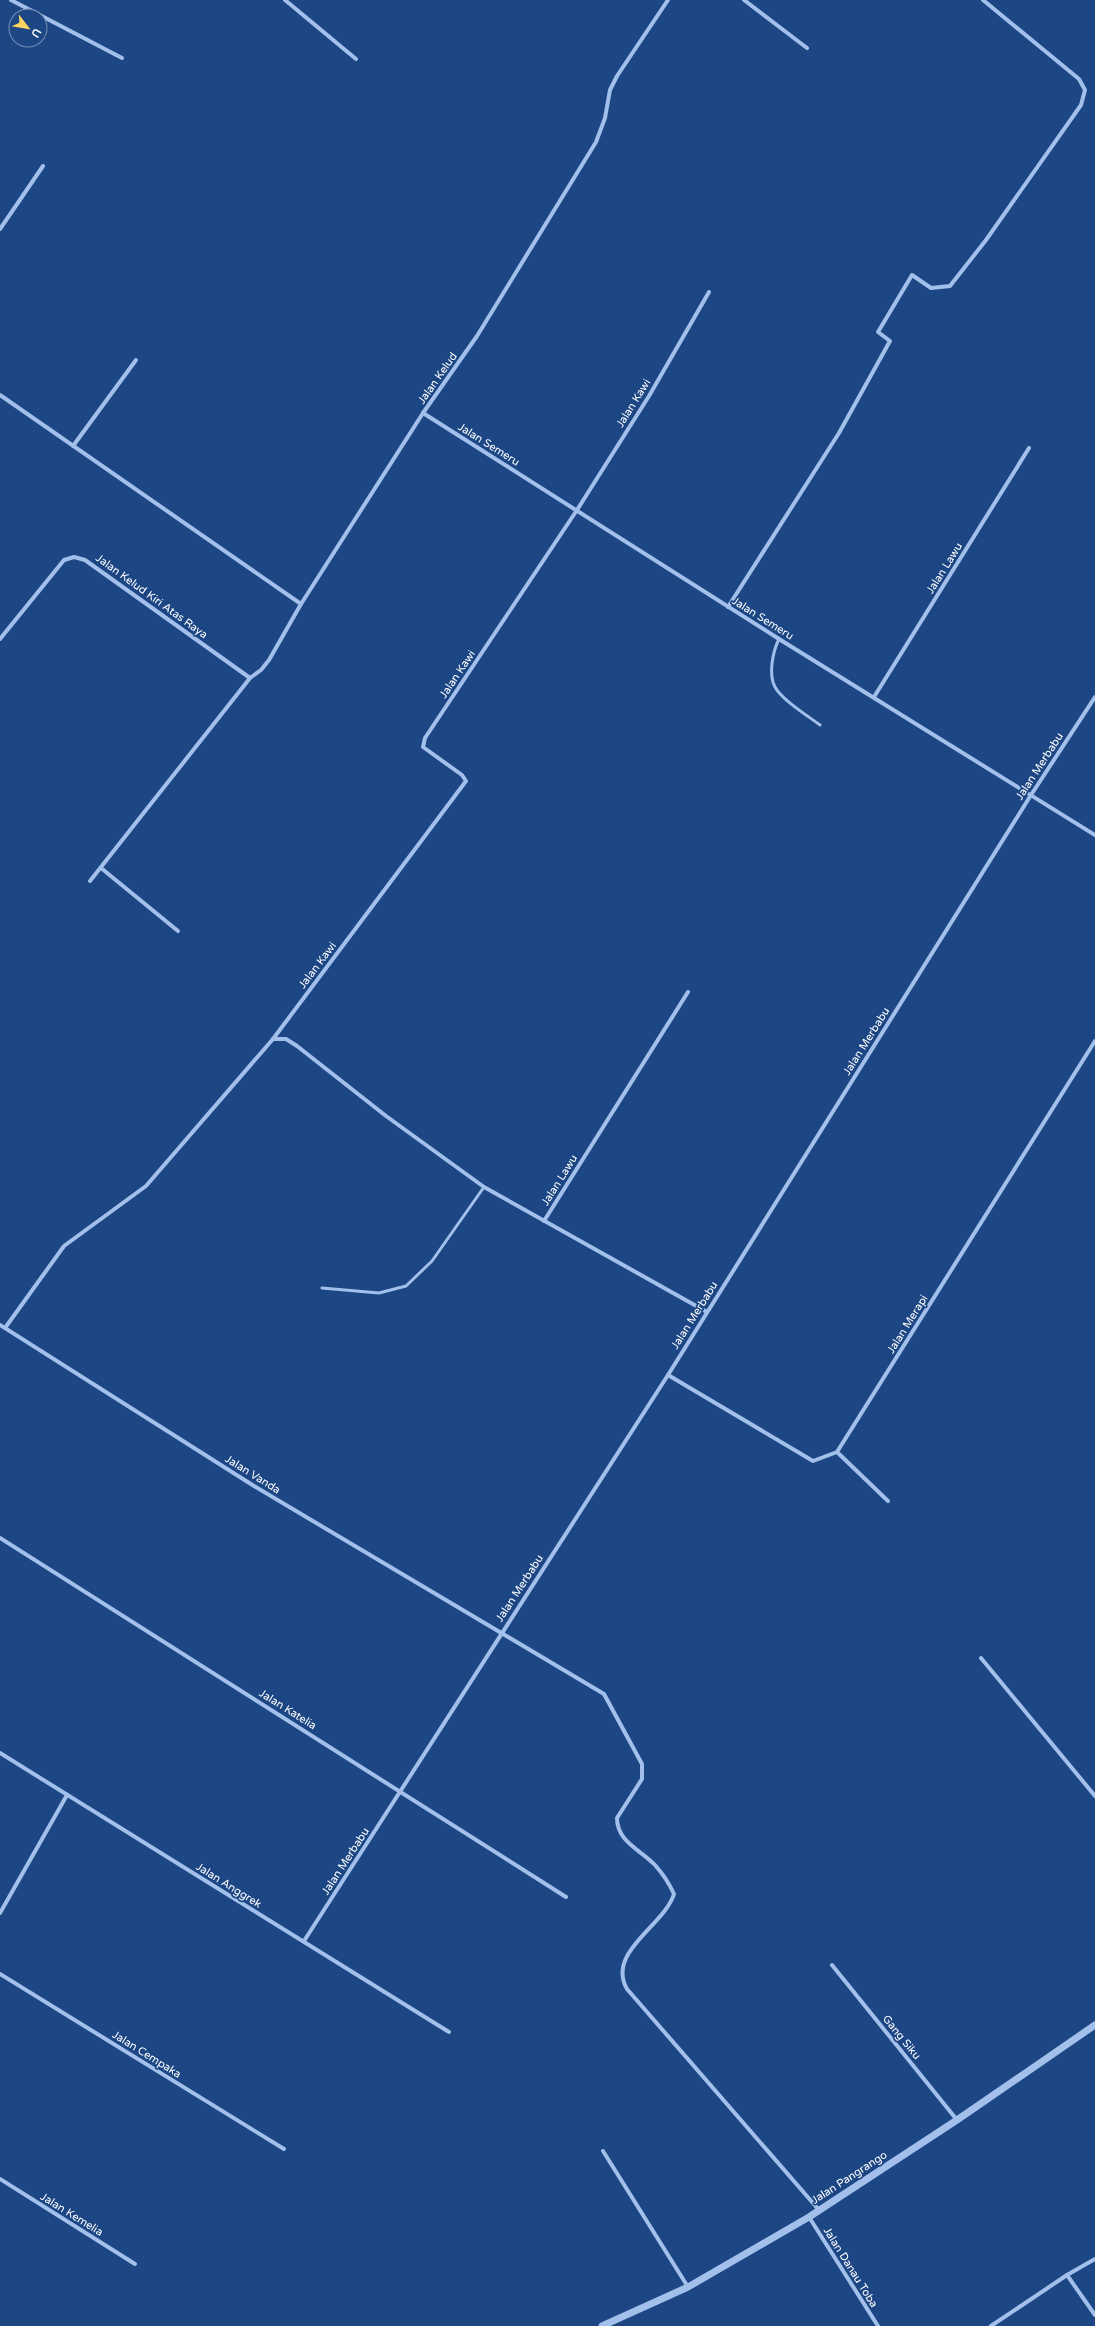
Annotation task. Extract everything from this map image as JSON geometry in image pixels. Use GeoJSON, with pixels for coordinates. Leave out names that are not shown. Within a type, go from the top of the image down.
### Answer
{"type":"FeatureCollection","features":[{"type":"Feature","properties":{"kind":"street"},"geometry":{"type":"LineString","coordinates":[[11,0],[122,58]]}},
{"type":"Feature","properties":{"kind":"street"},"geometry":{"type":"LineString","coordinates":[[285,0],[290,2],[356,59]]}},
{"type":"Feature","properties":{"kind":"street","name":"Jalan Kelud"},"geometry":{"type":"LineString","coordinates":[[90,881],[250,678],[261,670],[269,660],[301,604],[422,413],[477,336],[596,142],[605,118],[610,90],[617,76],[668,0]]}},
{"type":"Feature","properties":{"kind":"street"},"geometry":{"type":"LineString","coordinates":[[744,0],[808,48]]}},
{"type":"Feature","properties":{"kind":"street"},"geometry":{"type":"LineString","coordinates":[[728,607],[840,433],[890,341],[878,332],[912,275],[931,288],[950,286],[986,240],[1081,105],[1085,90],[1079,79],[983,0]]}},
{"type":"Feature","properties":{"kind":"street"},"geometry":{"type":"LineString","coordinates":[[0,229],[43,166]]}},
{"type":"Feature","properties":{"kind":"street","name":"Jalan Kawi"},"geometry":{"type":"LineString","coordinates":[[273,1039],[466,781],[462,775],[423,748],[425,738],[577,510],[649,396],[709,292]]}},
{"type":"Feature","properties":{"kind":"street"},"geometry":{"type":"LineString","coordinates":[[73,446],[136,360]]}},
{"type":"Feature","properties":{"kind":"street"},"geometry":{"type":"LineString","coordinates":[[0,395],[301,604]]}},
{"type":"Feature","properties":{"kind":"street","name":"Jalan Semeru"},"geometry":{"type":"LineString","coordinates":[[422,413],[728,607],[1095,834]]}},
{"type":"Feature","properties":{"kind":"street","name":"Jalan Lawu"},"geometry":{"type":"LineString","coordinates":[[874,697],[1029,448]]}},
{"type":"Feature","properties":{"kind":"street","name":"Jalan Kelud Kiri Atas Raya"},"geometry":{"type":"LineString","coordinates":[[0,639],[64,560],[74,557],[85,560],[250,678]]}},
{"type":"Feature","properties":{"kind":"street","name":"Jalan Merbabu"},"geometry":{"type":"LineString","coordinates":[[304,1941],[401,1792],[501,1632],[668,1375],[1030,795],[1095,696]]}},
{"type":"Feature","properties":{"kind":"street"},"geometry":{"type":"LineString","coordinates":[[101,868],[178,931]]}},
{"type":"Feature","properties":{"kind":"street","name":"Jalan Lawu"},"geometry":{"type":"LineString","coordinates":[[688,992],[544,1221],[707,1312]]}},
{"type":"Feature","properties":{"kind":"street"},"geometry":{"type":"LineString","coordinates":[[5,1328],[64,1246],[146,1186],[273,1039],[286,1039],[297,1046],[386,1116],[484,1187],[544,1221]]}},
{"type":"Feature","properties":{"kind":"street","name":"Jalan Merapi"},"geometry":{"type":"LineString","coordinates":[[837,1452],[1095,1041]]}},
{"type":"Feature","properties":{"kind":"street","name":"Jalan Vanda"},"geometry":{"type":"LineString","coordinates":[[0,1325],[254,1486],[604,1694],[642,1764],[642,1779],[617,1818],[617,1826],[624,1838],[654,1864],[668,1881],[674,1894],[670,1906],[628,1954],[621,1967],[621,1979],[627,1989],[819,2210]]}},
{"type":"Feature","properties":{"kind":"street"},"geometry":{"type":"LineString","coordinates":[[668,1375],[813,1461],[837,1452],[888,1501]]}},
{"type":"Feature","properties":{"kind":"street","name":"Jalan Katelia"},"geometry":{"type":"LineString","coordinates":[[0,1538],[566,1897]]}},
{"type":"Feature","properties":{"kind":"street"},"geometry":{"type":"LineString","coordinates":[[981,1658],[1095,1796]]}},
{"type":"Feature","properties":{"kind":"street","name":"Jalan Anggrek"},"geometry":{"type":"LineString","coordinates":[[0,1753],[449,2032]]}},
{"type":"Feature","properties":{"kind":"street"},"geometry":{"type":"LineString","coordinates":[[0,1913],[67,1795]]}},
{"type":"Feature","properties":{"kind":"street","name":"Gang Siku"},"geometry":{"type":"LineString","coordinates":[[832,1965],[957,2120]]}},
{"type":"Feature","properties":{"kind":"street","name":"Jalan Cempaka"},"geometry":{"type":"LineString","coordinates":[[0,1974],[284,2149]]}},
{"type":"Feature","properties":{"kind":"street","name":"Jalan Pangrango"},"geometry":{"type":"LineString","coordinates":[[602,2326],[688,2287],[809,2217],[957,2120],[1095,2025]]}},
{"type":"Feature","properties":{"kind":"street"},"geometry":{"type":"LineString","coordinates":[[603,2151],[688,2287]]}},
{"type":"Feature","properties":{"kind":"street","name":"Jalan Kemelia"},"geometry":{"type":"LineString","coordinates":[[0,2179],[135,2264]]}},
{"type":"Feature","properties":{"kind":"street","name":"Jalan Danau Toba"},"geometry":{"type":"LineString","coordinates":[[809,2217],[878,2326]]}},
{"type":"Feature","properties":{"kind":"street"},"geometry":{"type":"LineString","coordinates":[[991,2326],[1067,2275],[1095,2259]]}},
{"type":"Feature","properties":{"kind":"street"},"geometry":{"type":"LineString","coordinates":[[1067,2275],[1095,2315]]}},
{"type":"Feature","properties":{"kind":"lane"},"geometry":{"type":"LineString","coordinates":[[780,639],[775,647],[772,673],[775,687],[784,698],[820,725]]}},
{"type":"Feature","properties":{"kind":"lane"},"geometry":{"type":"LineString","coordinates":[[322,1288],[379,1293],[406,1286],[432,1261],[484,1187]]}}]}
